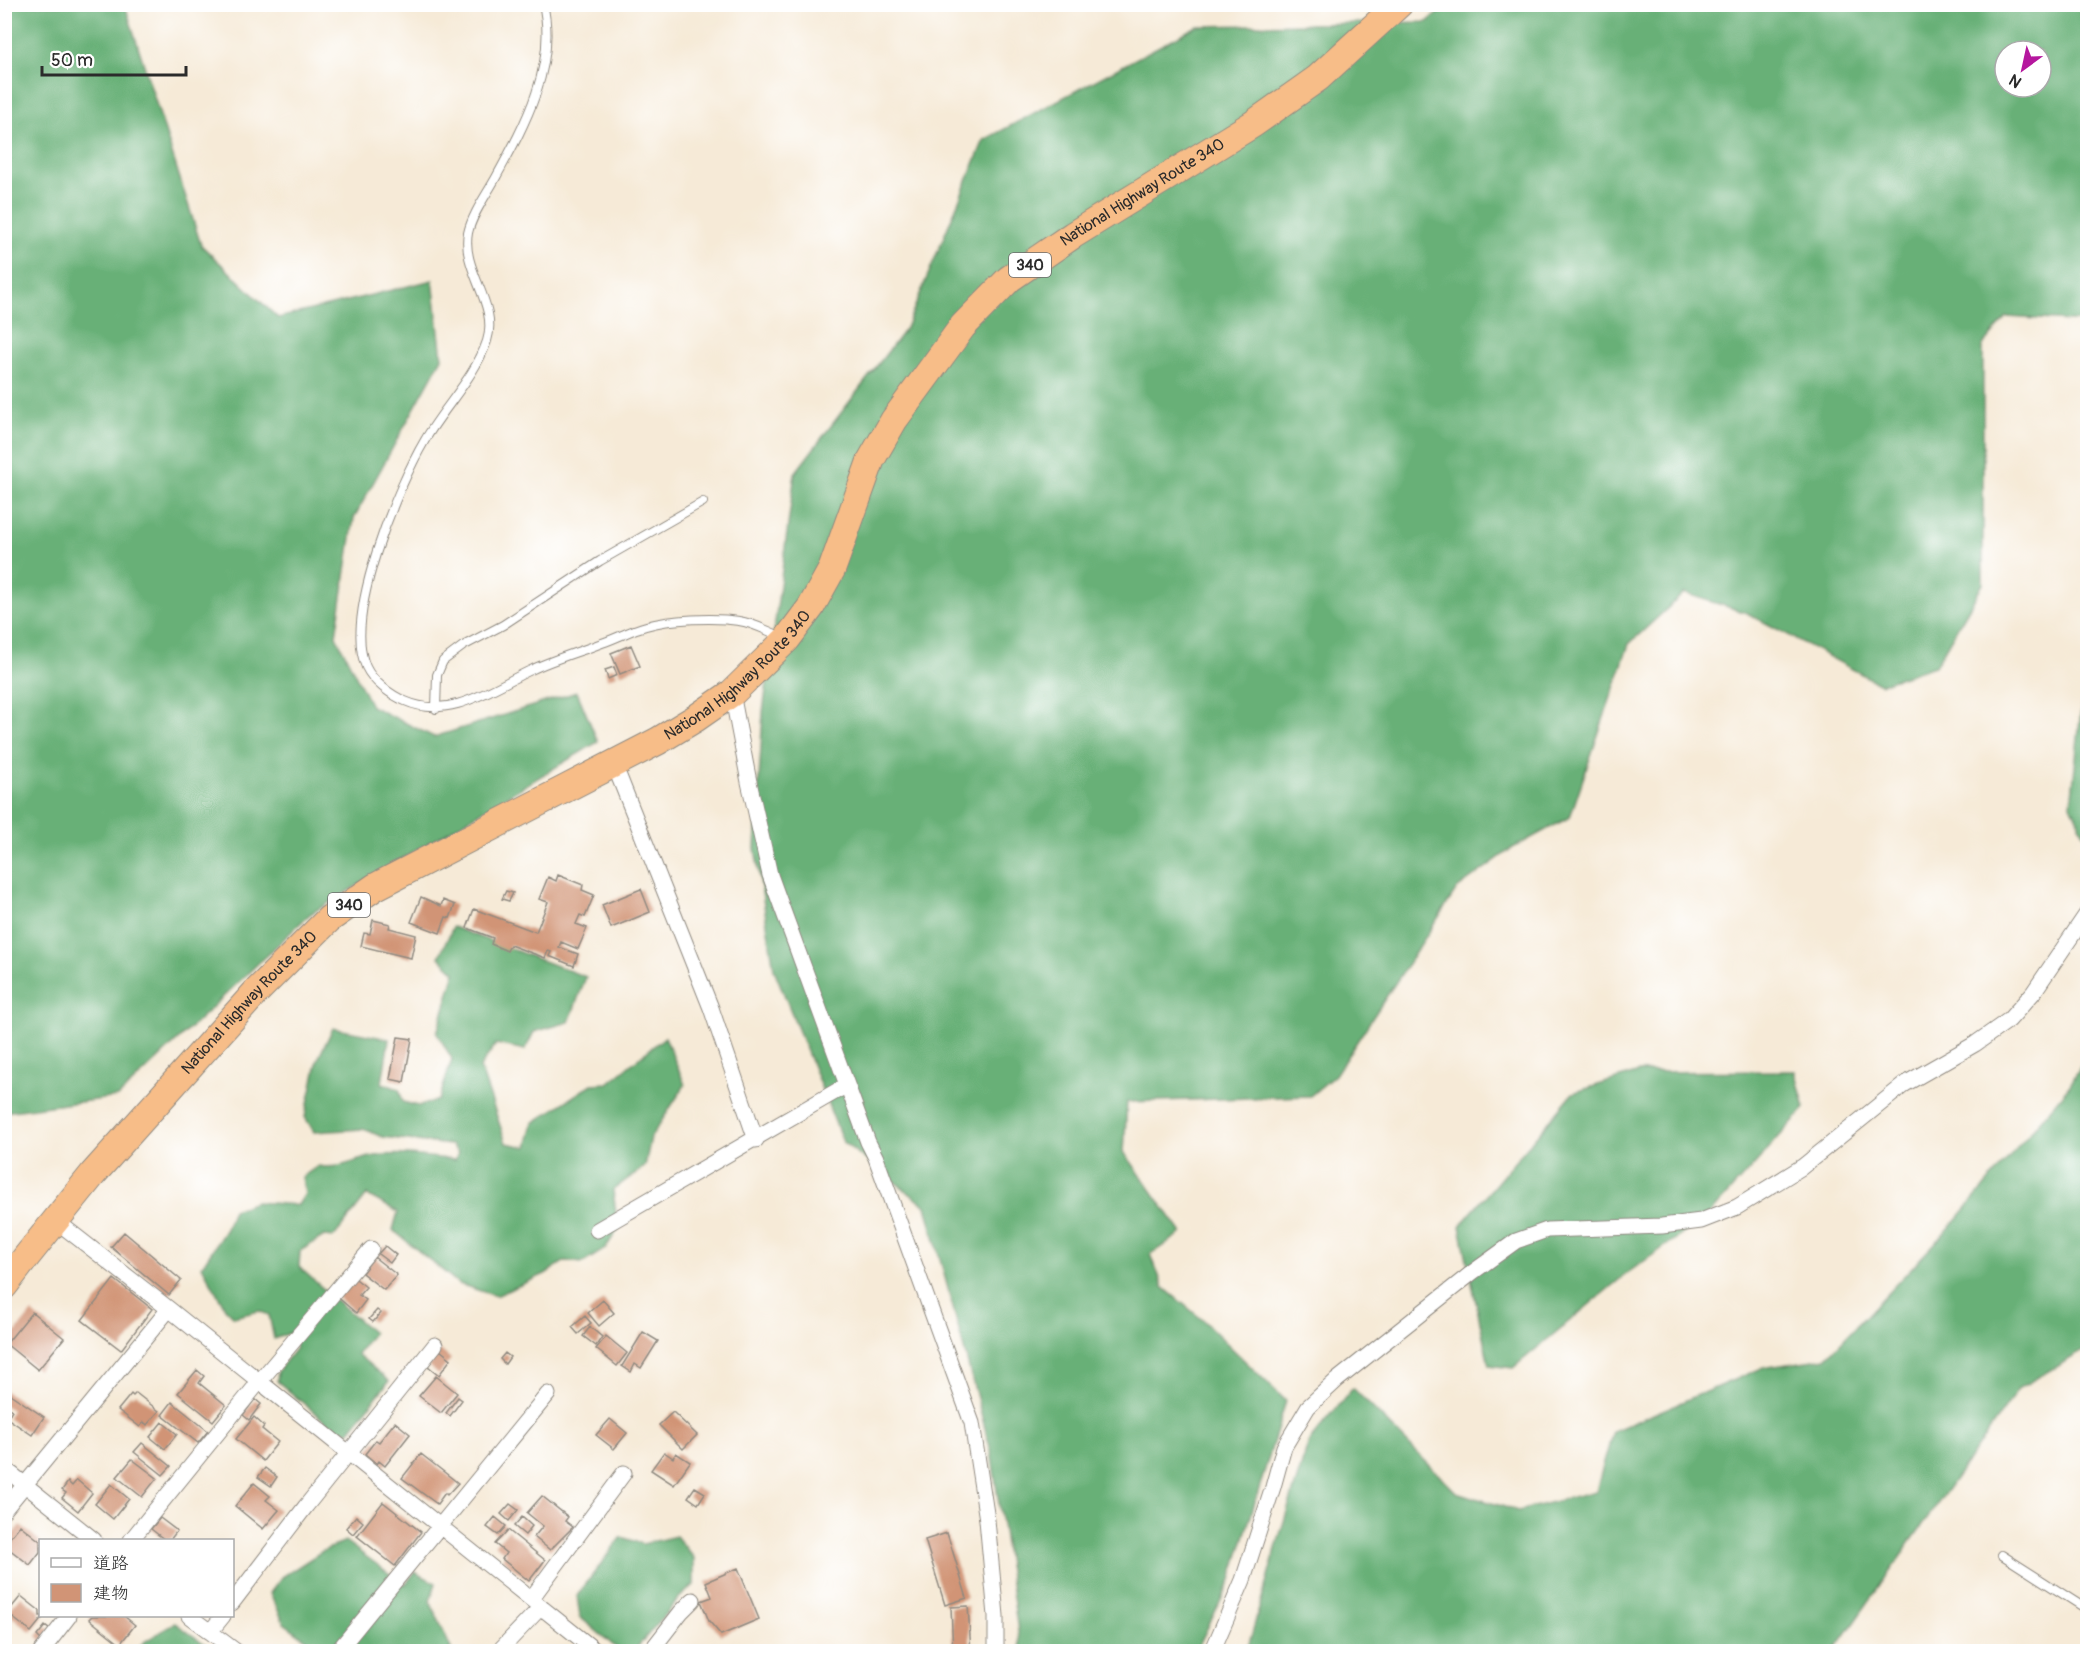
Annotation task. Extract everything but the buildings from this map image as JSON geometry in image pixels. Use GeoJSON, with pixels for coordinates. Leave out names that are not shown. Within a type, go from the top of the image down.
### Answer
{"type":"FeatureCollection","features":[{"type":"Feature","properties":{"kind":"highway","name":"National Highway Route 340"},"geometry":{"type":"LineString","coordinates":[[4,1286],[93,1174],[256,992],[329,919],[375,887],[614,764],[696,718],[732,693],[787,639],[811,607],[832,569],[871,460],[894,420],[963,326],[1009,279],[1073,236],[1253,124],[1318,78],[1399,4]]}},
{"type":"Feature","properties":{"kind":"street"},"geometry":{"type":"LineString","coordinates":[[732,693],[770,875],[972,1423],[987,1520],[996,1616],[996,1652]]}},
{"type":"Feature","properties":{"kind":"street"},"geometry":{"type":"LineString","coordinates":[[614,764],[711,1008],[756,1140]]}},
{"type":"Feature","properties":{"kind":"street"},"geometry":{"type":"LineString","coordinates":[[1212,1652],[1243,1580],[1284,1447],[1308,1407],[1337,1380],[1473,1272],[1516,1241],[1547,1230],[1662,1226],[1701,1221],[1737,1207],[1802,1167],[1905,1084],[1975,1044],[2009,1020],[2033,993],[2088,912]]}},
{"type":"Feature","properties":{"kind":"street"},"geometry":{"type":"LineString","coordinates":[[597,1230],[756,1140],[847,1085]]}},
{"type":"Feature","properties":{"kind":"street"},"geometry":{"type":"LineString","coordinates":[[55,1220],[597,1652]]}},
{"type":"Feature","properties":{"kind":"street"},"geometry":{"type":"LineString","coordinates":[[132,1539],[371,1249]]}},
{"type":"Feature","properties":{"kind":"street"},"geometry":{"type":"LineString","coordinates":[[4,1510],[169,1309]]}},
{"type":"Feature","properties":{"kind":"street"},"geometry":{"type":"LineString","coordinates":[[234,1600],[435,1345]]}},
{"type":"Feature","properties":{"kind":"street"},"geometry":{"type":"LineString","coordinates":[[338,1652],[548,1394]]}},
{"type":"Feature","properties":{"kind":"street"},"geometry":{"type":"LineString","coordinates":[[4,1468],[93,1539]]}},
{"type":"Feature","properties":{"kind":"street"},"geometry":{"type":"LineString","coordinates":[[498,1652],[536,1603],[624,1473]]}},
{"type":"Feature","properties":{"kind":"street"},"geometry":{"type":"LineString","coordinates":[[650,1652],[693,1600]]}},
{"type":"Feature","properties":{"kind":"street"},"geometry":{"type":"LineString","coordinates":[[41,1652],[68,1617]]}},
{"type":"Feature","properties":{"kind":"street"},"geometry":{"type":"LineString","coordinates":[[190,1617],[237,1652]]}},
{"type":"Feature","properties":{"kind":"street"},"geometry":{"type":"LineString","coordinates":[[210,1632],[222,1617]]}},
{"type":"Feature","properties":{"kind":"lane"},"geometry":{"type":"LineString","coordinates":[[543,4],[545,53],[538,90],[522,130],[476,213],[469,232],[467,252],[489,316],[489,336],[482,356],[424,440],[402,488],[372,565],[362,607],[361,644],[366,668],[379,684],[406,702],[436,708],[468,702],[533,669],[648,625],[699,619],[741,621],[787,639]]}},
{"type":"Feature","properties":{"kind":"lane"},"geometry":{"type":"LineString","coordinates":[[436,708],[437,675],[443,661],[463,646],[503,625],[600,561],[702,502]]}},
{"type":"Feature","properties":{"kind":"lane"},"geometry":{"type":"LineString","coordinates":[[2002,1555],[2088,1610]]}},
{"type":"Feature","properties":{"kind":"green space"},"geometry":{"type":"Polygon","coordinates":[[[1449,4],[2087,5],[2087,322],[2007,317],[1983,345],[1983,584],[1935,666],[1880,684],[1747,613],[1684,593],[1629,644],[1570,817],[1511,849],[1457,889],[1335,1075],[1310,1096],[1127,1102],[1124,1152],[1182,1233],[1151,1254],[1163,1287],[1204,1321],[1286,1401],[1231,1580],[1196,1651],[1021,1651],[991,1451],[926,1206],[843,1142],[774,969],[755,848],[763,712],[795,473],[906,328],[984,140],[1197,26],[1427,22],[1449,4]]]}},
{"type":"Feature","properties":{"kind":"green space"},"geometry":{"type":"Polygon","coordinates":[[[4,5],[125,5],[201,245],[278,318],[433,280],[442,358],[354,518],[336,636],[371,706],[434,737],[577,692],[598,742],[310,914],[118,1097],[5,1112],[4,5]]]}},
{"type":"Feature","properties":{"kind":"green space"},"geometry":{"type":"Polygon","coordinates":[[[2087,652],[2088,840],[2071,805],[2087,652]]]}},
{"type":"Feature","properties":{"kind":"green space"},"geometry":{"type":"Polygon","coordinates":[[[453,927],[586,977],[569,1022],[534,1032],[525,1050],[496,1044],[480,1067],[506,1143],[527,1147],[533,1123],[592,1084],[608,1083],[665,1037],[685,1085],[651,1137],[645,1166],[613,1190],[618,1229],[605,1249],[583,1263],[565,1261],[545,1274],[496,1296],[459,1284],[393,1230],[398,1212],[367,1195],[334,1237],[324,1236],[300,1251],[299,1267],[373,1333],[357,1354],[389,1381],[349,1432],[333,1428],[277,1381],[278,1371],[296,1348],[290,1333],[274,1339],[269,1315],[259,1311],[234,1317],[225,1308],[202,1266],[226,1229],[233,1210],[256,1202],[298,1205],[305,1194],[302,1177],[318,1166],[335,1167],[368,1157],[386,1155],[416,1155],[455,1160],[458,1153],[451,1145],[382,1137],[364,1129],[314,1132],[305,1117],[318,1059],[333,1028],[389,1039],[382,1083],[399,1089],[403,1102],[419,1106],[439,1100],[452,1059],[437,1033],[455,972],[439,957],[453,927]]]}},
{"type":"Feature","properties":{"kind":"green space"},"geometry":{"type":"Polygon","coordinates":[[[2087,1054],[2087,1349],[2019,1388],[1834,1651],[1247,1651],[1309,1441],[1353,1388],[1456,1492],[1518,1511],[1596,1491],[1613,1431],[1762,1368],[1826,1358],[1953,1224],[2070,1085],[2087,1054]]]}},
{"type":"Feature","properties":{"kind":"green space"},"geometry":{"type":"Polygon","coordinates":[[[1795,1071],[1805,1108],[1708,1216],[1626,1274],[1513,1368],[1489,1365],[1460,1226],[1573,1093],[1639,1072],[1795,1071]]]}},
{"type":"Feature","properties":{"kind":"green space"},"geometry":{"type":"Polygon","coordinates":[[[676,1536],[694,1558],[694,1585],[679,1598],[634,1651],[620,1651],[580,1617],[577,1596],[621,1537],[643,1544],[676,1536]]]}},
{"type":"Feature","properties":{"kind":"green space"},"geometry":{"type":"Polygon","coordinates":[[[345,1541],[405,1585],[415,1572],[436,1583],[430,1601],[452,1651],[322,1651],[284,1623],[270,1593],[282,1577],[321,1552],[345,1541]]]}},
{"type":"Feature","properties":{"kind":"green space"},"geometry":{"type":"Polygon","coordinates":[[[175,1623],[215,1651],[135,1651],[144,1642],[175,1623]]]}}]}
